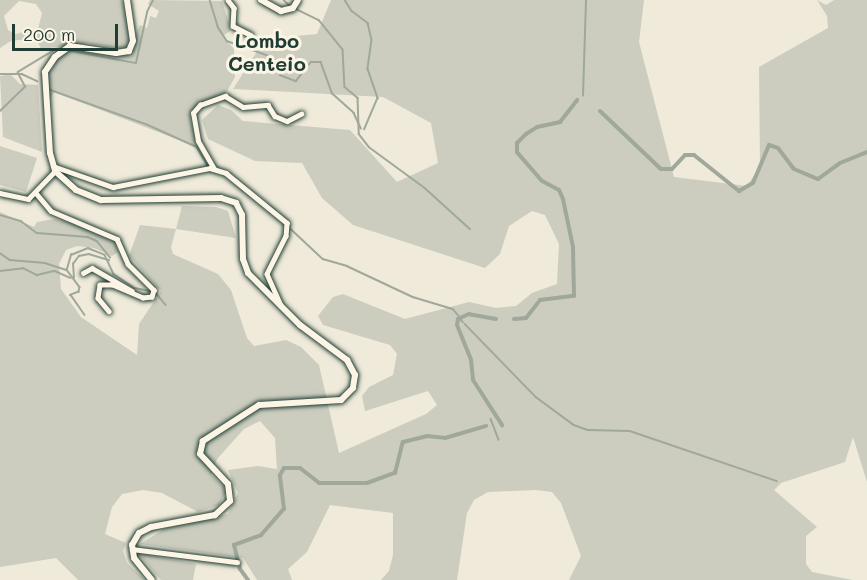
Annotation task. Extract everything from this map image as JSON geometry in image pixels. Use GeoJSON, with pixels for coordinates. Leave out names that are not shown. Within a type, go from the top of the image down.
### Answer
{"type":"FeatureCollection","features":[{"type":"Feature","properties":{"kind":"main road"},"geometry":{"type":"LineString","coordinates":[[127,0],[132,40],[129,51],[122,54],[70,46],[49,64],[44,78],[54,169],[76,190],[101,200],[231,200],[242,215],[246,269],[281,306],[350,363],[355,375],[353,388],[337,401],[253,407],[207,436],[201,444],[200,454],[228,484],[228,505],[215,515],[143,530],[132,548],[136,562],[152,580]]}},
{"type":"Feature","properties":{"kind":"main road"},"geometry":{"type":"LineString","coordinates":[[261,0],[276,10],[295,5]]}},
{"type":"Feature","properties":{"kind":"street"},"geometry":{"type":"LineString","coordinates":[[228,0],[235,9],[233,26],[251,35]]}},
{"type":"Feature","properties":{"kind":"street"},"geometry":{"type":"LineString","coordinates":[[214,168],[198,141],[193,113],[200,105],[225,96],[243,107],[268,105],[275,116],[287,121],[301,114]]}},
{"type":"Feature","properties":{"kind":"street"},"geometry":{"type":"LineString","coordinates":[[0,193],[22,200],[36,193],[54,169],[113,187],[214,168],[226,172],[287,223],[286,236],[267,274],[281,306]]}},
{"type":"Feature","properties":{"kind":"street"},"geometry":{"type":"LineString","coordinates":[[36,193],[54,212],[117,239],[128,264],[155,291],[151,298],[112,285],[100,285],[98,298],[109,311]]}},
{"type":"Feature","properties":{"kind":"street"},"geometry":{"type":"LineString","coordinates":[[83,273],[92,268],[137,295]]}},
{"type":"Feature","properties":{"kind":"street"},"geometry":{"type":"LineString","coordinates":[[132,548],[237,562]]}},
{"type":"Feature","properties":{"kind":"shaded area"},"geometry":{"type":"Polygon","coordinates":[[[0,0],[122,0],[132,39],[123,49],[87,43],[41,49],[36,38],[11,41],[0,48],[0,0]],[[19,1],[4,16],[8,30],[15,34],[38,29],[42,13],[36,4],[19,1]]]}},
{"type":"Feature","properties":{"kind":"shaded area"},"geometry":{"type":"Polygon","coordinates":[[[150,0],[222,1],[231,30],[223,36],[234,49],[235,77],[226,93],[194,108],[190,116],[197,147],[54,92],[50,99],[46,98],[47,77],[62,52],[76,49],[127,54],[140,25],[147,28],[150,16],[156,18],[159,11],[148,4],[150,0]]]}},
{"type":"Feature","properties":{"kind":"shaded area"},"geometry":{"type":"Polygon","coordinates":[[[331,0],[644,0],[639,42],[674,177],[747,186],[760,166],[759,67],[828,28],[827,16],[817,0],[826,5],[834,0],[867,0],[867,482],[853,437],[845,462],[781,483],[774,490],[817,527],[806,536],[806,564],[812,572],[853,580],[569,580],[581,556],[561,503],[552,492],[536,490],[488,492],[474,500],[467,513],[457,580],[381,580],[389,571],[393,555],[393,513],[330,505],[307,552],[288,569],[292,580],[257,580],[243,558],[140,544],[166,528],[228,514],[238,493],[228,470],[258,466],[277,469],[275,438],[260,421],[244,429],[217,459],[211,475],[227,490],[219,505],[198,512],[162,493],[143,490],[122,494],[112,507],[105,534],[126,543],[123,551],[127,563],[145,580],[78,580],[56,558],[0,567],[0,212],[34,227],[37,222],[54,219],[79,224],[115,241],[118,252],[112,256],[94,248],[77,246],[66,250],[59,264],[61,289],[81,317],[137,355],[139,324],[161,291],[129,256],[140,225],[176,229],[171,247],[173,254],[218,274],[231,290],[247,338],[254,346],[286,340],[301,347],[319,365],[339,453],[426,414],[437,405],[428,391],[365,411],[362,396],[369,387],[393,375],[397,354],[390,345],[323,325],[318,316],[333,297],[343,294],[405,319],[469,302],[496,308],[516,306],[532,293],[557,284],[559,244],[545,215],[532,211],[509,226],[500,254],[485,268],[353,225],[322,198],[302,163],[255,161],[208,139],[202,120],[218,105],[231,110],[243,121],[350,130],[397,182],[438,163],[431,123],[383,97],[233,89],[265,39],[317,34],[331,0]]]}},
{"type":"Feature","properties":{"kind":"shaded area"},"geometry":{"type":"Polygon","coordinates":[[[10,74],[20,84],[38,85],[42,152],[3,137],[0,76],[10,74]]]}},
{"type":"Feature","properties":{"kind":"shaded area"},"geometry":{"type":"Polygon","coordinates":[[[0,146],[37,158],[26,192],[0,185],[0,146]]]}},
{"type":"Feature","properties":{"kind":"shaded area"},"geometry":{"type":"Polygon","coordinates":[[[182,206],[216,207],[228,211],[236,238],[176,229],[182,206]]]}},
{"type":"Feature","properties":{"kind":"shaded area"},"geometry":{"type":"Polygon","coordinates":[[[138,553],[196,564],[193,580],[161,580],[138,553]]]}},
{"type":"Feature","properties":{"kind":"waterway"},"geometry":{"type":"LineString","coordinates":[[147,12],[153,0]]}},
{"type":"Feature","properties":{"kind":"waterway"},"geometry":{"type":"LineString","coordinates":[[210,0],[218,27],[227,41],[272,57],[278,63],[278,72]]}},
{"type":"Feature","properties":{"kind":"waterway"},"geometry":{"type":"LineString","coordinates":[[284,0],[291,7]]}},
{"type":"Feature","properties":{"kind":"waterway"},"geometry":{"type":"LineString","coordinates":[[345,0],[352,11],[368,23],[372,40],[368,69],[378,98],[365,129]]}},
{"type":"Feature","properties":{"kind":"waterway"},"geometry":{"type":"LineString","coordinates":[[583,96],[586,0]]}},
{"type":"Feature","properties":{"kind":"waterway"},"geometry":{"type":"LineString","coordinates":[[296,9],[319,20],[343,50],[345,87],[358,98],[359,134],[369,147],[425,188],[470,229]]}},
{"type":"Feature","properties":{"kind":"waterway"},"geometry":{"type":"LineString","coordinates":[[71,51],[136,63],[147,13]]}},
{"type":"Feature","properties":{"kind":"waterway"},"geometry":{"type":"LineString","coordinates":[[18,72],[56,49]]}},
{"type":"Feature","properties":{"kind":"waterway"},"geometry":{"type":"LineString","coordinates":[[280,75],[296,81],[311,62],[321,62],[332,93],[354,113],[361,128]]}},
{"type":"Feature","properties":{"kind":"waterway"},"geometry":{"type":"LineString","coordinates":[[0,111],[25,87],[18,73]]}},
{"type":"Feature","properties":{"kind":"waterway"},"geometry":{"type":"LineString","coordinates":[[0,74],[22,74],[37,81]]}},
{"type":"Feature","properties":{"kind":"waterway"},"geometry":{"type":"LineString","coordinates":[[48,89],[146,124],[197,147],[209,168]]}},
{"type":"Feature","properties":{"kind":"waterway"},"geometry":{"type":"LineString","coordinates":[[514,319],[526,318],[540,300],[574,296],[573,247],[563,199],[559,190],[542,181],[517,152],[517,143],[537,127],[560,122],[577,100]]}},
{"type":"Feature","properties":{"kind":"waterway"},"geometry":{"type":"LineString","coordinates":[[600,111],[661,169],[672,169],[685,155],[694,155],[739,191],[753,183],[769,145],[778,148],[794,169],[818,179],[840,163],[867,152]]}},
{"type":"Feature","properties":{"kind":"waterway"},"geometry":{"type":"LineString","coordinates":[[268,205],[276,211]]}},
{"type":"Feature","properties":{"kind":"waterway"},"geometry":{"type":"LineString","coordinates":[[0,215],[21,221],[37,233],[88,237],[97,241],[110,257]]}},
{"type":"Feature","properties":{"kind":"waterway"},"geometry":{"type":"LineString","coordinates":[[291,229],[323,259],[347,266],[413,297],[453,309],[459,316]]}},
{"type":"Feature","properties":{"kind":"waterway"},"geometry":{"type":"LineString","coordinates":[[67,269],[71,255],[88,248],[105,255],[114,274],[135,288],[150,291]]}},
{"type":"Feature","properties":{"kind":"waterway"},"geometry":{"type":"LineString","coordinates":[[0,253],[10,260],[45,263],[67,270],[80,287],[79,292],[71,295],[85,315]]}},
{"type":"Feature","properties":{"kind":"waterway"},"geometry":{"type":"LineString","coordinates":[[74,278],[73,264],[79,256],[89,254],[109,260]]}},
{"type":"Feature","properties":{"kind":"waterway"},"geometry":{"type":"LineString","coordinates":[[0,271],[23,268],[37,275],[55,271],[71,278]]}},
{"type":"Feature","properties":{"kind":"waterway"},"geometry":{"type":"LineString","coordinates":[[157,294],[166,305]]}},
{"type":"Feature","properties":{"kind":"waterway"},"geometry":{"type":"LineString","coordinates":[[496,319],[469,314],[458,319],[457,325],[471,360],[473,380],[502,425]]}},
{"type":"Feature","properties":{"kind":"waterway"},"geometry":{"type":"LineString","coordinates":[[460,318],[463,322]]}},
{"type":"Feature","properties":{"kind":"waterway"},"geometry":{"type":"LineString","coordinates":[[465,324],[536,397],[574,425],[588,430],[630,431],[777,481]]}},
{"type":"Feature","properties":{"kind":"waterway"},"geometry":{"type":"LineString","coordinates":[[491,419],[499,440]]}},
{"type":"Feature","properties":{"kind":"waterway"},"geometry":{"type":"LineString","coordinates":[[248,580],[240,569],[234,545],[261,535],[284,509],[280,475],[284,468],[300,468],[319,483],[367,483],[395,473],[403,442],[427,436],[445,438],[486,426]]}},
{"type":"Feature","properties":{"kind":"district","name":"Lombo Centeio"},"geometry":{"type":"Point","coordinates":[267,52]}}]}
